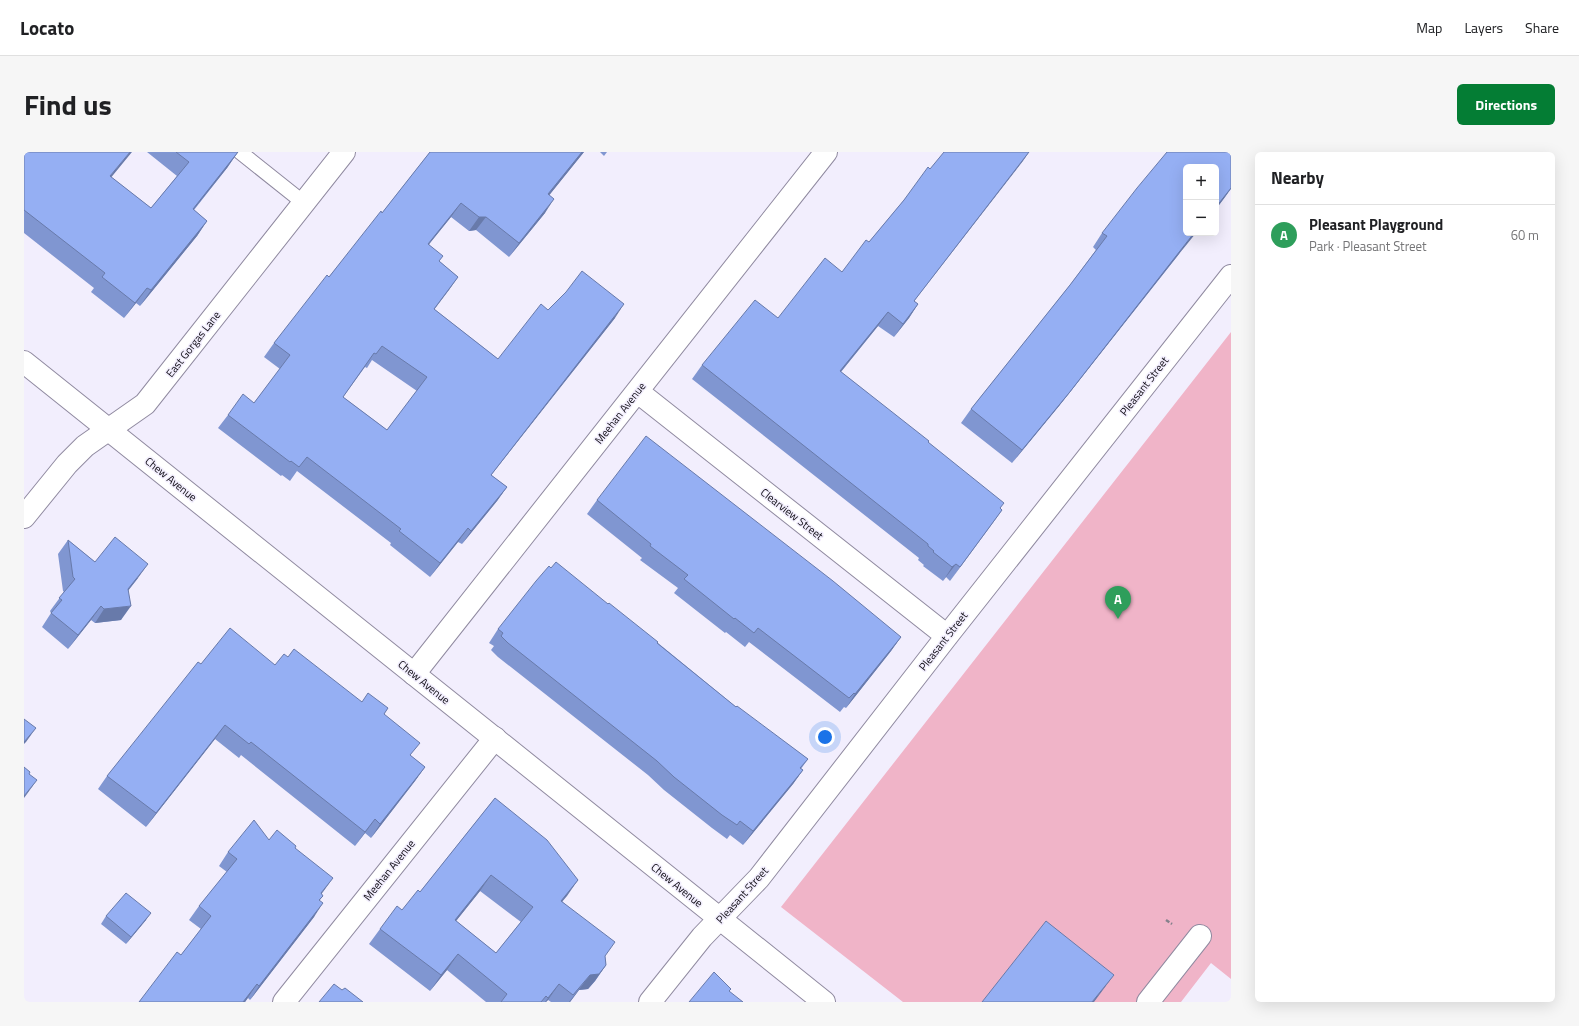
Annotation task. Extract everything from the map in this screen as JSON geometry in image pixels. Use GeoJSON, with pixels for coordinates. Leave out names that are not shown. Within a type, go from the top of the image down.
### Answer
{"type":"FeatureCollection","features":[{"type":"Feature","properties":{"kind":"street","name":"East Gorgas Lane"},"geometry":{"type":"LineString","coordinates":[[24,517],[67,464],[85,446],[136,412],[152,395],[344,152]]}},
{"type":"Feature","properties":{"kind":"street","name":"Meehan Avenue"},"geometry":{"type":"LineString","coordinates":[[414,674],[826,152]]}},
{"type":"Feature","properties":{"kind":"street","name":"Pleasant Street"},"geometry":{"type":"LineString","coordinates":[[650,1002],[702,937],[759,878],[947,636],[1231,276]]}},
{"type":"Feature","properties":{"kind":"street","name":"Chew Avenue"},"geometry":{"type":"LineString","coordinates":[[24,362],[824,1002]]}},
{"type":"Feature","properties":{"kind":"street","name":"Clearview Street"},"geometry":{"type":"LineString","coordinates":[[638,392],[947,636]]}},
{"type":"Feature","properties":{"kind":"street","name":"Meehan Avenue"},"geometry":{"type":"LineString","coordinates":[[284,1002],[495,738]]}},
{"type":"Feature","properties":{"kind":"street"},"geometry":{"type":"LineString","coordinates":[[1148,1002],[1200,936]]}},
{"type":"Feature","properties":{"kind":"lane"},"geometry":{"type":"LineString","coordinates":[[240,152],[304,203]]}},
{"type":"Feature","properties":{"kind":"shaded area"},"geometry":{"type":"Polygon","coordinates":[[[1231,332],[1231,979],[1211,963],[1181,1002],[903,1002],[781,907],[1231,332]]]}},
{"type":"Feature","properties":{"kind":"building"},"geometry":{"type":"Polygon","coordinates":[[[24,152],[130,152],[110,176],[151,208],[189,162],[176,152],[238,152],[193,209],[207,221],[151,290],[147,288],[135,303],[102,277],[105,273],[24,210],[24,152]]]}},
{"type":"Feature","properties":{"kind":"building"},"geometry":{"type":"Polygon","coordinates":[[[430,152],[582,152],[548,194],[554,199],[519,243],[486,217],[479,217],[461,203],[428,244],[443,256],[439,261],[458,277],[434,309],[498,359],[541,304],[548,310],[566,292],[582,271],[624,304],[491,475],[507,487],[471,531],[468,528],[440,563],[399,531],[401,529],[307,457],[299,467],[291,461],[290,462],[228,415],[243,394],[254,403],[290,355],[274,343],[327,275],[329,277],[381,211],[382,213],[430,152]],[[382,346],[376,354],[374,353],[343,397],[387,430],[427,377],[382,346]]]}},
{"type":"Feature","properties":{"kind":"building"},"geometry":{"type":"Polygon","coordinates":[[[944,152],[1029,152],[914,301],[918,304],[903,324],[888,312],[840,371],[929,441],[928,442],[1004,503],[1000,508],[1002,510],[960,567],[956,564],[952,567],[933,552],[934,551],[928,546],[928,544],[702,365],[755,300],[778,318],[825,258],[842,272],[866,240],[869,242],[904,200],[928,167],[930,169],[944,152]]]}},
{"type":"Feature","properties":{"kind":"building"},"geometry":{"type":"Polygon","coordinates":[[[1167,152],[1231,152],[1231,188],[1219,203],[1219,164],[1183,164],[1183,236],[1192,236],[1069,393],[1022,450],[971,409],[1107,236],[1102,233],[1167,152]]]}},
{"type":"Feature","properties":{"kind":"building"},"geometry":{"type":"Polygon","coordinates":[[[646,436],[833,581],[901,637],[855,694],[854,693],[849,698],[758,628],[754,633],[735,618],[734,619],[684,579],[688,575],[650,546],[651,544],[597,500],[646,436]]]}},
{"type":"Feature","properties":{"kind":"building"},"geometry":{"type":"Polygon","coordinates":[[[115,537],[148,564],[128,589],[131,606],[104,609],[101,606],[78,635],[51,613],[62,600],[59,598],[75,579],[73,577],[68,540],[95,562],[115,537]]]}},
{"type":"Feature","properties":{"kind":"building"},"geometry":{"type":"Polygon","coordinates":[[[556,562],[658,642],[657,643],[736,707],[737,706],[808,759],[800,768],[803,770],[753,831],[740,821],[737,825],[722,815],[501,636],[503,633],[498,629],[536,581],[549,566],[551,568],[556,562]]]}},
{"type":"Feature","properties":{"kind":"building"},"geometry":{"type":"Polygon","coordinates":[[[230,628],[275,665],[284,654],[288,657],[294,649],[362,702],[368,693],[388,708],[384,714],[420,743],[410,755],[425,767],[380,824],[375,819],[365,832],[251,742],[249,744],[225,725],[156,813],[107,776],[198,662],[201,664],[230,628]]]}},
{"type":"Feature","properties":{"kind":"building"},"geometry":{"type":"Polygon","coordinates":[[[24,719],[36,728],[24,742],[24,719]]]}},
{"type":"Feature","properties":{"kind":"building"},"geometry":{"type":"Polygon","coordinates":[[[24,767],[30,772],[29,774],[37,780],[24,796],[24,767]]]}},
{"type":"Feature","properties":{"kind":"building"},"geometry":{"type":"Polygon","coordinates":[[[495,798],[547,840],[578,880],[561,901],[615,942],[605,956],[606,965],[599,974],[590,975],[573,995],[559,984],[548,998],[546,996],[541,1002],[501,1002],[507,994],[458,954],[441,975],[380,929],[397,906],[402,910],[418,890],[420,892],[495,798]],[[491,875],[455,920],[496,953],[533,907],[491,875]]]}},
{"type":"Feature","properties":{"kind":"building"},"geometry":{"type":"Polygon","coordinates":[[[254,820],[269,840],[277,830],[296,846],[295,848],[333,878],[321,893],[323,896],[319,900],[323,903],[259,986],[257,984],[243,1002],[139,1002],[177,952],[181,955],[211,916],[199,906],[237,859],[228,852],[254,820]]]}},
{"type":"Feature","properties":{"kind":"building"},"geometry":{"type":"Polygon","coordinates":[[[126,893],[151,913],[131,937],[106,916],[126,893]]]}},
{"type":"Feature","properties":{"kind":"building"},"geometry":{"type":"Polygon","coordinates":[[[1046,921],[1114,975],[1092,1002],[982,1002],[1046,921]]]}},
{"type":"Feature","properties":{"kind":"building"},"geometry":{"type":"Polygon","coordinates":[[[714,972],[731,989],[729,991],[743,1002],[689,1002],[714,972]]]}},
{"type":"Feature","properties":{"kind":"building"},"geometry":{"type":"Polygon","coordinates":[[[334,984],[342,990],[345,988],[363,1002],[319,1002],[334,984]]]}},
{"type":"Feature","properties":{"kind":"place","name":"Pleasant Playground"},"geometry":{"type":"Point","coordinates":[1118,619]}}]}
